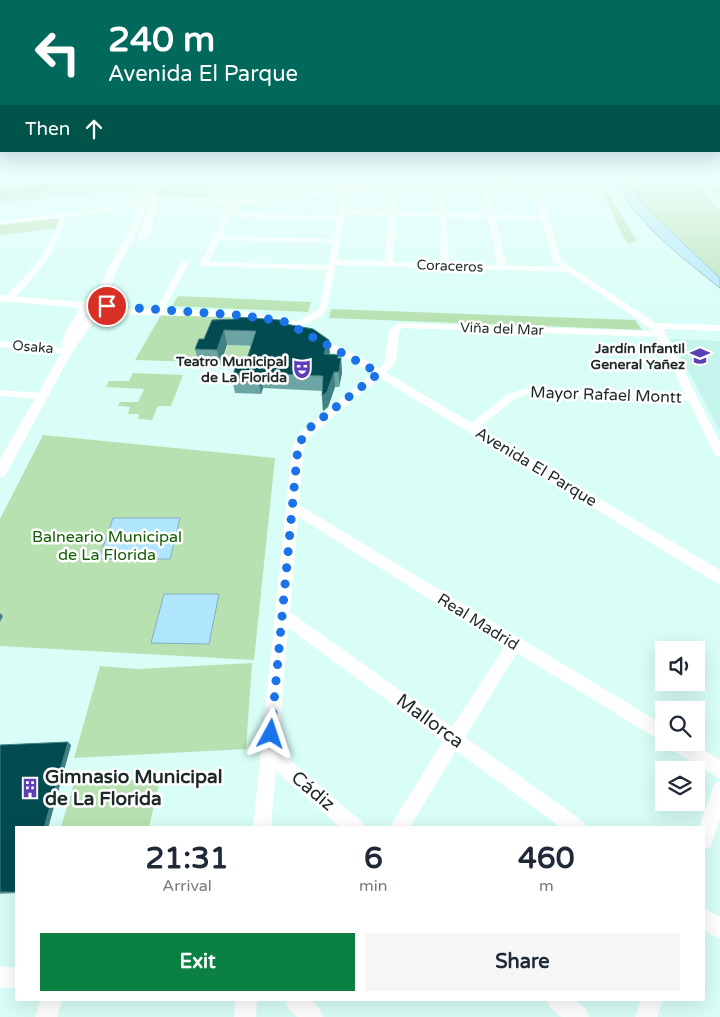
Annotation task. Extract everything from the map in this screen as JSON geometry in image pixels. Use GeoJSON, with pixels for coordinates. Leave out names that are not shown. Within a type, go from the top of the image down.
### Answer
{"type":"FeatureCollection","features":[{"type":"Feature","properties":{"kind":"street"},"geometry":{"type":"LineString","coordinates":[[4,298],[26,281],[56,239],[62,226]]}},
{"type":"Feature","properties":{"kind":"street"},"geometry":{"type":"LineString","coordinates":[[0,472],[67,350],[79,337],[127,226]]}},
{"type":"Feature","properties":{"kind":"street"},"geometry":{"type":"LineString","coordinates":[[101,289],[136,226]]}},
{"type":"Feature","properties":{"kind":"street"},"geometry":{"type":"LineString","coordinates":[[101,289],[141,238],[147,226]]}},
{"type":"Feature","properties":{"kind":"street"},"geometry":{"type":"LineString","coordinates":[[222,226],[216,238],[336,241]]}},
{"type":"Feature","properties":{"kind":"street"},"geometry":{"type":"LineString","coordinates":[[300,324],[323,309],[339,226]]}},
{"type":"Feature","properties":{"kind":"street"},"geometry":{"type":"LineString","coordinates":[[389,264],[391,226]]}},
{"type":"Feature","properties":{"kind":"street"},"geometry":{"type":"LineString","coordinates":[[443,226],[445,266]]}},
{"type":"Feature","properties":{"kind":"street"},"geometry":{"type":"LineString","coordinates":[[494,226],[502,268]]}},
{"type":"Feature","properties":{"kind":"street"},"geometry":{"type":"LineString","coordinates":[[546,226],[556,259],[568,270],[657,330],[720,454]]}},
{"type":"Feature","properties":{"kind":"street","name":"Coraceros"},"geometry":{"type":"LineString","coordinates":[[216,238],[204,264],[389,264],[568,270]]}},
{"type":"Feature","properties":{"kind":"street"},"geometry":{"type":"LineString","coordinates":[[157,311],[185,263]]}},
{"type":"Feature","properties":{"kind":"street","name":"Avenida El Parque"},"geometry":{"type":"LineString","coordinates":[[4,298],[93,307],[237,315],[277,319],[300,324],[328,346],[351,356],[720,578]]}},
{"type":"Feature","properties":{"kind":"street","name":"Viña del Mar"},"geometry":{"type":"LineString","coordinates":[[379,373],[391,362],[394,330],[404,325],[657,330],[720,328]]}},
{"type":"Feature","properties":{"kind":"street","name":"Osaka"},"geometry":{"type":"LineString","coordinates":[[0,344],[67,350]]}},
{"type":"Feature","properties":{"kind":"street"},"geometry":{"type":"LineString","coordinates":[[262,826],[298,446],[303,436],[379,373]]}},
{"type":"Feature","properties":{"kind":"street","name":"Mayor Rafael Montt"},"geometry":{"type":"LineString","coordinates":[[471,428],[512,396],[528,392],[692,398]]}},
{"type":"Feature","properties":{"kind":"street"},"geometry":{"type":"LineString","coordinates":[[0,393],[42,396]]}},
{"type":"Feature","properties":{"kind":"street","name":"Real Madrid"},"geometry":{"type":"LineString","coordinates":[[293,508],[655,730]]}},
{"type":"Feature","properties":{"kind":"street","name":"Mallorca"},"geometry":{"type":"LineString","coordinates":[[282,615],[575,826]]}},
{"type":"Feature","properties":{"kind":"street"},"geometry":{"type":"LineString","coordinates":[[399,826],[514,644]]}},
{"type":"Feature","properties":{"kind":"street"},"geometry":{"type":"LineString","coordinates":[[689,751],[720,770]]}},
{"type":"Feature","properties":{"kind":"street","name":"Cádiz"},"geometry":{"type":"LineString","coordinates":[[269,754],[354,826]]}},
{"type":"Feature","properties":{"kind":"street"},"geometry":{"type":"LineString","coordinates":[[705,837],[720,790]]}},
{"type":"Feature","properties":{"kind":"street"},"geometry":{"type":"LineString","coordinates":[[705,919],[720,929]]}},
{"type":"Feature","properties":{"kind":"street"},"geometry":{"type":"LineString","coordinates":[[0,977],[15,978]]}},
{"type":"Feature","properties":{"kind":"street"},"geometry":{"type":"LineString","coordinates":[[46,1017],[51,1001]]}},
{"type":"Feature","properties":{"kind":"street"},"geometry":{"type":"LineString","coordinates":[[245,1017],[246,1001]]}},
{"type":"Feature","properties":{"kind":"street"},"geometry":{"type":"LineString","coordinates":[[297,1001],[312,1017]]}},
{"type":"Feature","properties":{"kind":"street"},"geometry":{"type":"LineString","coordinates":[[559,1001],[578,1017]]}},
{"type":"Feature","properties":{"kind":"street"},"geometry":{"type":"LineString","coordinates":[[646,1017],[652,1001]]}},
{"type":"Feature","properties":{"kind":"shaded area"},"geometry":{"type":"Polygon","coordinates":[[[670,339],[720,341],[720,431],[689,372],[670,339]]]}},
{"type":"Feature","properties":{"kind":"green space"},"geometry":{"type":"Polygon","coordinates":[[[0,226],[57,226],[57,228],[0,235],[0,226]]]}},
{"type":"Feature","properties":{"kind":"green space"},"geometry":{"type":"Polygon","coordinates":[[[618,226],[628,226],[637,241],[629,244],[618,226]]]}},
{"type":"Feature","properties":{"kind":"green space"},"geometry":{"type":"Polygon","coordinates":[[[665,226],[720,226],[720,278],[665,226]]]}},
{"type":"Feature","properties":{"kind":"green space"},"geometry":{"type":"Polygon","coordinates":[[[178,296],[311,302],[308,312],[172,306],[178,296]]]}},
{"type":"Feature","properties":{"kind":"green space"},"geometry":{"type":"Polygon","coordinates":[[[331,309],[635,320],[642,330],[329,318],[331,309]]]}},
{"type":"Feature","properties":{"kind":"green space"},"geometry":{"type":"Polygon","coordinates":[[[161,315],[231,317],[226,327],[211,327],[198,362],[135,360],[161,315]]]}},
{"type":"Feature","properties":{"kind":"green space"},"geometry":{"type":"Polygon","coordinates":[[[228,345],[257,347],[252,366],[221,365],[228,345]]]}},
{"type":"Feature","properties":{"kind":"green space"},"geometry":{"type":"Polygon","coordinates":[[[133,373],[183,375],[171,406],[158,406],[152,420],[138,419],[139,414],[128,414],[130,407],[118,406],[120,402],[138,402],[144,389],[106,387],[109,381],[129,381],[133,373]]]}},
{"type":"Feature","properties":{"kind":"green space","name":"Balneario Municipal de La Florida"},"geometry":{"type":"Polygon","coordinates":[[[43,435],[275,458],[254,660],[0,646],[0,519],[43,435]]]}},
{"type":"Feature","properties":{"kind":"green space"},"geometry":{"type":"Polygon","coordinates":[[[252,663],[246,749],[74,758],[100,666],[138,669],[252,663]]]}},
{"type":"Feature","properties":{"kind":"green space"},"geometry":{"type":"Polygon","coordinates":[[[75,780],[160,780],[149,826],[61,826],[75,780]]]}},
{"type":"Feature","properties":{"kind":"water"},"geometry":{"type":"Polygon","coordinates":[[[648,226],[665,226],[720,278],[720,288],[675,252],[648,226]]]}},
{"type":"Feature","properties":{"kind":"water"},"geometry":{"type":"Polygon","coordinates":[[[113,518],[180,518],[170,559],[99,559],[113,518]]]}},
{"type":"Feature","properties":{"kind":"water"},"geometry":{"type":"Polygon","coordinates":[[[164,594],[219,594],[209,644],[151,643],[164,594]]]}},
{"type":"Feature","properties":{"kind":"building"},"geometry":{"type":"Polygon","coordinates":[[[236,317],[280,320],[280,323],[313,329],[329,340],[324,354],[339,355],[337,358],[341,358],[339,372],[334,372],[327,392],[322,396],[323,376],[260,373],[258,379],[232,378],[237,362],[246,362],[256,331],[224,330],[217,350],[195,349],[199,339],[204,339],[212,320],[235,319],[236,317]]]}},
{"type":"Feature","properties":{"kind":"building","name":"Gimnasio Municipal de La Florida"},"geometry":{"type":"Polygon","coordinates":[[[68,742],[45,826],[15,826],[15,892],[0,892],[0,745],[68,742]]]}},
{"type":"Feature","properties":{"kind":"place","name":"Jardín Infantil General Yañez"},"geometry":{"type":"Point","coordinates":[700,356]}},
{"type":"Feature","properties":{"kind":"place","name":"Teatro Municipal de La Florida"},"geometry":{"type":"Point","coordinates":[302,369]}},
{"type":"Feature","properties":{"kind":"place","name":"Gimnasio Municipal de La Florida"},"geometry":{"type":"Point","coordinates":[30,788]}},
{"type":"Feature","properties":{"kind":"route"},"geometry":{"type":"LineString","coordinates":[[107,306],[154,311],[237,315],[289,322],[328,346],[351,356],[379,373],[307,430],[298,446],[271,734]]}}]}
